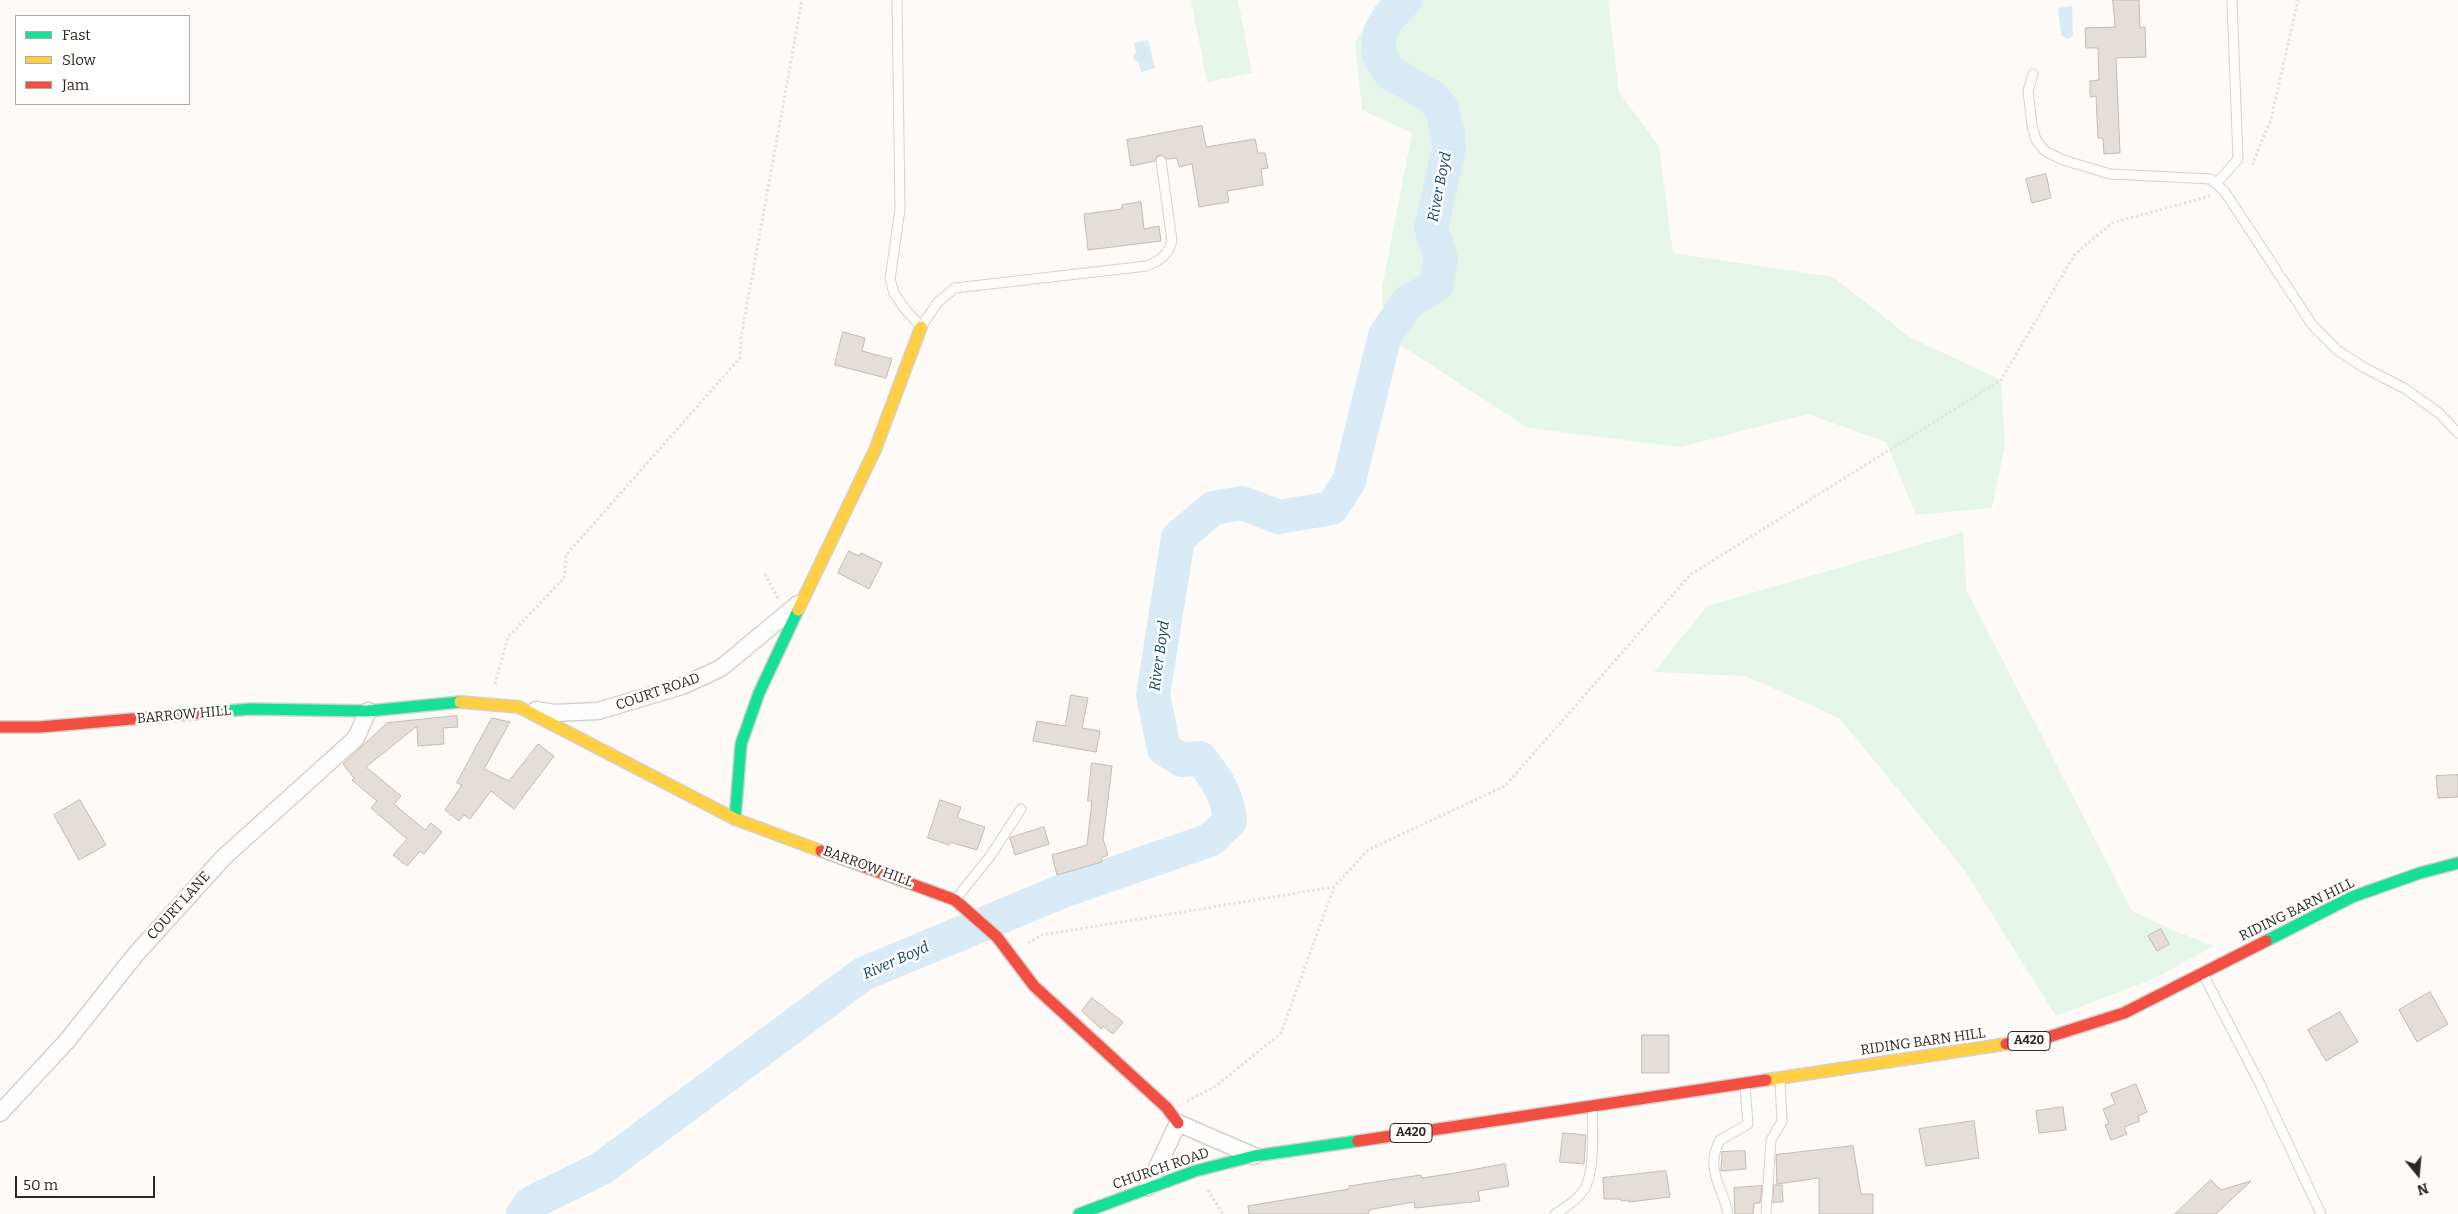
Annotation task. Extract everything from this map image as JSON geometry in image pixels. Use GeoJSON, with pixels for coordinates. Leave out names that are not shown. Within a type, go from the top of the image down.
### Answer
{"type":"FeatureCollection","features":[{"type":"Feature","properties":{"kind":"street","name":"COURT ROAD"},"geometry":{"type":"LineString","coordinates":[[736,819],[741,744],[759,693],[801,601],[875,450],[922,327]]}},
{"type":"Feature","properties":{"kind":"street","name":"COURT ROAD"},"geometry":{"type":"LineString","coordinates":[[519,707],[554,713],[598,711],[682,686],[721,668],[801,601]]}},
{"type":"Feature","properties":{"kind":"street"},"geometry":{"type":"LineString","coordinates":[[368,711],[462,702],[493,703]]}},
{"type":"Feature","properties":{"kind":"street","name":"BARROW HILL"},"geometry":{"type":"LineString","coordinates":[[493,703],[519,707],[736,819],[955,900],[997,937],[1034,986],[1167,1108],[1178,1123]]}},
{"type":"Feature","properties":{"kind":"street","name":"BARROW HILL"},"geometry":{"type":"LineString","coordinates":[[0,727],[40,728],[251,710],[368,711]]}},
{"type":"Feature","properties":{"kind":"street","name":"COURT LANE"},"geometry":{"type":"LineString","coordinates":[[0,1113],[67,1041],[136,954],[224,857],[356,738],[368,711]]}},
{"type":"Feature","properties":{"kind":"street","name":"RIDING BARN HILL"},"geometry":{"type":"LineString","coordinates":[[1254,1156],[2042,1039],[2124,1013],[2350,898],[2420,873],[2458,863]]}},
{"type":"Feature","properties":{"kind":"street"},"geometry":{"type":"LineString","coordinates":[[1148,1187],[1178,1123],[1254,1156]]}},
{"type":"Feature","properties":{"kind":"street","name":"CHURCH ROAD"},"geometry":{"type":"LineString","coordinates":[[1079,1214],[1195,1171],[1254,1156]]}},
{"type":"Feature","properties":{"kind":"lane"},"geometry":{"type":"LineString","coordinates":[[896,0],[900,209],[890,279],[894,293],[904,309],[922,327],[938,302],[955,288],[1148,266],[1163,258],[1169,251],[1172,241],[1161,161]]}},
{"type":"Feature","properties":{"kind":"lane"},"geometry":{"type":"LineString","coordinates":[[2217,183],[2238,159],[2232,0]]}},
{"type":"Feature","properties":{"kind":"lane"},"geometry":{"type":"LineString","coordinates":[[2033,74],[2028,91],[2032,125],[2036,140],[2045,151],[2064,160],[2110,174],[2196,177],[2211,179],[2217,183],[2225,192],[2313,326],[2337,350],[2363,367],[2404,388],[2439,413],[2458,433]]}},
{"type":"Feature","properties":{"kind":"lane"},"geometry":{"type":"LineString","coordinates":[[955,900],[991,855],[1021,809]]}},
{"type":"Feature","properties":{"kind":"lane"},"geometry":{"type":"LineString","coordinates":[[2203,974],[2260,1084],[2322,1214]]}},
{"type":"Feature","properties":{"kind":"lane"},"geometry":{"type":"LineString","coordinates":[[1766,1214],[1771,1140],[1782,1121],[1780,1078]]}},
{"type":"Feature","properties":{"kind":"lane"},"geometry":{"type":"LineString","coordinates":[[1728,1214],[1726,1201],[1715,1180],[1714,1166],[1720,1140],[1748,1124],[1744,1083]]}},
{"type":"Feature","properties":{"kind":"lane"},"geometry":{"type":"LineString","coordinates":[[1554,1214],[1568,1206],[1586,1186],[1593,1140],[1592,1106]]}},
{"type":"Feature","properties":{"kind":"path"},"geometry":{"type":"LineString","coordinates":[[493,703],[496,679],[508,637],[564,578],[566,554],[740,358],[802,0]]}},
{"type":"Feature","properties":{"kind":"path"},"geometry":{"type":"LineString","coordinates":[[2251,166],[2271,119],[2298,0]]}},
{"type":"Feature","properties":{"kind":"path"},"geometry":{"type":"LineString","coordinates":[[1167,1108],[1216,1086],[1281,1032],[1334,887],[1368,850],[1505,786],[1690,575],[2000,380],[2076,254],[2112,223],[2225,192]]}},
{"type":"Feature","properties":{"kind":"path"},"geometry":{"type":"LineString","coordinates":[[765,574],[787,614]]}},
{"type":"Feature","properties":{"kind":"path"},"geometry":{"type":"LineString","coordinates":[[1005,946],[1026,944],[1049,934],[1334,887]]}},
{"type":"Feature","properties":{"kind":"path"},"geometry":{"type":"LineString","coordinates":[[1195,1171],[1223,1214]]}},
{"type":"Feature","properties":{"kind":"green space"},"geometry":{"type":"Polygon","coordinates":[[[1191,0],[1238,0],[1252,73],[1207,82],[1191,0]]]}},
{"type":"Feature","properties":{"kind":"green space"},"geometry":{"type":"Polygon","coordinates":[[[1381,0],[1608,0],[1619,92],[1659,146],[1673,253],[1833,277],[1911,338],[2001,380],[2005,445],[1992,508],[1916,515],[1886,442],[1808,414],[1680,447],[1528,428],[1385,335],[1382,288],[1412,133],[1362,110],[1355,43],[1381,0]]]}},
{"type":"Feature","properties":{"kind":"green space"},"geometry":{"type":"Polygon","coordinates":[[[1963,532],[1967,591],[2132,911],[2175,931],[2214,946],[2153,979],[2056,1016],[1963,868],[1839,718],[1746,676],[1654,672],[1707,606],[1963,532]]]}},
{"type":"Feature","properties":{"kind":"water"},"geometry":{"type":"Polygon","coordinates":[[[2072,6],[2073,36],[2067,39],[2061,35],[2058,8],[2072,6]]]}},
{"type":"Feature","properties":{"kind":"water"},"geometry":{"type":"Polygon","coordinates":[[[1148,40],[1155,68],[1141,72],[1138,62],[1133,58],[1136,52],[1134,43],[1148,40]]]}},
{"type":"Feature","properties":{"kind":"building"},"geometry":{"type":"Polygon","coordinates":[[[2113,0],[2139,0],[2140,28],[2145,27],[2146,57],[2116,58],[2120,153],[2104,154],[2103,138],[2098,138],[2096,96],[2090,97],[2090,81],[2099,80],[2098,48],[2086,48],[2085,28],[2115,27],[2113,0]]]}},
{"type":"Feature","properties":{"kind":"building"},"geometry":{"type":"Polygon","coordinates":[[[1202,126],[1206,147],[1255,139],[1258,153],[1265,153],[1268,168],[1261,169],[1263,185],[1227,191],[1229,202],[1199,207],[1192,164],[1179,167],[1177,158],[1167,159],[1161,155],[1157,156],[1155,161],[1131,166],[1127,140],[1202,126]]]}},
{"type":"Feature","properties":{"kind":"building"},"geometry":{"type":"Polygon","coordinates":[[[2046,174],[2051,198],[2032,203],[2026,179],[2046,174]]]}},
{"type":"Feature","properties":{"kind":"building"},"geometry":{"type":"Polygon","coordinates":[[[1141,202],[1144,229],[1159,226],[1161,241],[1088,250],[1084,214],[1122,209],[1122,205],[1141,202]]]}},
{"type":"Feature","properties":{"kind":"building"},"geometry":{"type":"Polygon","coordinates":[[[843,332],[865,338],[862,351],[892,359],[886,378],[835,365],[843,332]]]}},
{"type":"Feature","properties":{"kind":"building"},"geometry":{"type":"Polygon","coordinates":[[[849,551],[859,556],[861,553],[882,563],[869,589],[838,573],[849,551]]]}},
{"type":"Feature","properties":{"kind":"building"},"geometry":{"type":"Polygon","coordinates":[[[1071,695],[1088,698],[1082,728],[1100,731],[1096,752],[1033,741],[1037,721],[1065,726],[1071,695]]]}},
{"type":"Feature","properties":{"kind":"building"},"geometry":{"type":"Polygon","coordinates":[[[457,716],[458,727],[443,728],[444,744],[418,746],[417,726],[366,767],[401,796],[394,804],[425,830],[431,823],[442,832],[424,854],[420,851],[407,866],[393,855],[407,839],[371,808],[377,801],[352,780],[354,778],[343,764],[387,723],[457,716]]]}},
{"type":"Feature","properties":{"kind":"building"},"geometry":{"type":"Polygon","coordinates":[[[492,718],[510,722],[484,769],[509,781],[538,744],[554,756],[514,809],[491,791],[470,819],[464,815],[459,821],[445,810],[462,785],[457,783],[492,718]]]}},
{"type":"Feature","properties":{"kind":"building"},"geometry":{"type":"Polygon","coordinates":[[[1092,763],[1112,766],[1103,839],[1108,855],[1101,858],[1102,862],[1057,875],[1052,855],[1087,845],[1092,801],[1088,801],[1092,763]]]}},
{"type":"Feature","properties":{"kind":"building"},"geometry":{"type":"Polygon","coordinates":[[[2458,775],[2458,797],[2438,798],[2436,776],[2458,775]]]}},
{"type":"Feature","properties":{"kind":"building"},"geometry":{"type":"Polygon","coordinates":[[[80,800],[106,845],[79,860],[54,815],[80,800]]]}},
{"type":"Feature","properties":{"kind":"building"},"geometry":{"type":"Polygon","coordinates":[[[940,800],[961,807],[957,818],[985,827],[977,850],[950,842],[949,845],[928,838],[940,800]]]}},
{"type":"Feature","properties":{"kind":"building"},"geometry":{"type":"Polygon","coordinates":[[[1044,827],[1049,844],[1015,855],[1010,838],[1044,827]]]}},
{"type":"Feature","properties":{"kind":"building"},"geometry":{"type":"Polygon","coordinates":[[[2161,929],[2169,944],[2157,951],[2148,936],[2161,929]]]}},
{"type":"Feature","properties":{"kind":"building"},"geometry":{"type":"Polygon","coordinates":[[[2430,992],[2448,1024],[2417,1042],[2399,1010],[2430,992]]]}},
{"type":"Feature","properties":{"kind":"building"},"geometry":{"type":"Polygon","coordinates":[[[1092,998],[1123,1022],[1113,1034],[1103,1026],[1101,1029],[1082,1011],[1092,998]]]}},
{"type":"Feature","properties":{"kind":"building"},"geometry":{"type":"Polygon","coordinates":[[[2340,1012],[2358,1042],[2326,1061],[2308,1030],[2340,1012]]]}},
{"type":"Feature","properties":{"kind":"building"},"geometry":{"type":"Polygon","coordinates":[[[1642,1035],[1669,1035],[1669,1073],[1642,1073],[1642,1035]]]}},
{"type":"Feature","properties":{"kind":"building"},"geometry":{"type":"Polygon","coordinates":[[[2136,1084],[2147,1112],[2138,1116],[2140,1121],[2124,1127],[2127,1134],[2111,1140],[2105,1125],[2109,1124],[2103,1109],[2115,1104],[2111,1094],[2136,1084]]]}},
{"type":"Feature","properties":{"kind":"building"},"geometry":{"type":"Polygon","coordinates":[[[2063,1107],[2066,1130],[2039,1133],[2036,1111],[2063,1107]]]}},
{"type":"Feature","properties":{"kind":"building"},"geometry":{"type":"Polygon","coordinates":[[[1974,1121],[1979,1158],[1926,1166],[1919,1129],[1974,1121]]]}},
{"type":"Feature","properties":{"kind":"building"},"geometry":{"type":"Polygon","coordinates":[[[1563,1133],[1586,1135],[1584,1164],[1560,1162],[1563,1133]]]}},
{"type":"Feature","properties":{"kind":"building"},"geometry":{"type":"Polygon","coordinates":[[[1853,1146],[1861,1194],[1873,1194],[1873,1214],[1819,1214],[1819,1178],[1777,1184],[1776,1155],[1853,1146]]]}},
{"type":"Feature","properties":{"kind":"building"},"geometry":{"type":"Polygon","coordinates":[[[1745,1151],[1746,1169],[1721,1171],[1722,1152],[1745,1151]]]}},
{"type":"Feature","properties":{"kind":"building"},"geometry":{"type":"Polygon","coordinates":[[[1505,1164],[1509,1186],[1478,1191],[1480,1201],[1415,1208],[1414,1202],[1373,1209],[1368,1211],[1369,1214],[1249,1214],[1248,1206],[1349,1189],[1349,1186],[1421,1175],[1422,1178],[1505,1164]]]}},
{"type":"Feature","properties":{"kind":"building"},"geometry":{"type":"Polygon","coordinates":[[[1666,1171],[1670,1197],[1629,1202],[1628,1200],[1621,1201],[1621,1199],[1604,1199],[1603,1178],[1666,1171]]]}},
{"type":"Feature","properties":{"kind":"building"},"geometry":{"type":"Polygon","coordinates":[[[2211,1180],[2221,1190],[2251,1181],[2216,1214],[2175,1214],[2211,1180]]]}},
{"type":"Feature","properties":{"kind":"building"},"geometry":{"type":"Polygon","coordinates":[[[1774,1185],[1782,1185],[1783,1202],[1773,1202],[1774,1185]]]}},
{"type":"Feature","properties":{"kind":"building"},"geometry":{"type":"Polygon","coordinates":[[[1762,1186],[1760,1203],[1754,1203],[1753,1214],[1735,1214],[1734,1188],[1762,1186]]]}},
{"type":"Feature","properties":{"kind":"waterway","name":"River Boyd"},"geometry":{"type":"LineString","coordinates":[[523,1214],[531,1203],[602,1168],[863,974],[1060,892],[1210,840],[1230,821],[1224,795],[1200,758],[1182,760],[1164,749],[1153,695],[1178,538],[1213,508],[1242,503],[1279,517],[1332,508],[1349,481],[1385,335],[1408,302],[1436,286],[1441,259],[1431,227],[1449,150],[1448,134],[1442,109],[1432,97],[1389,72],[1378,52],[1380,33],[1388,18],[1405,0]]}},
{"type":"Feature","properties":{"kind":"traffic: fast"},"geometry":{"type":"LineString","coordinates":[[735,819],[741,744],[759,693],[798,610]]}},
{"type":"Feature","properties":{"kind":"traffic: fast"},"geometry":{"type":"LineString","coordinates":[[213,712],[251,709],[368,711],[460,702]]}},
{"type":"Feature","properties":{"kind":"traffic: fast"},"geometry":{"type":"LineString","coordinates":[[2266,941],[2352,897],[2420,873],[2458,863]]}},
{"type":"Feature","properties":{"kind":"traffic: fast"},"geometry":{"type":"LineString","coordinates":[[1079,1214],[1195,1171],[1254,1156],[1358,1141]]}},
{"type":"Feature","properties":{"kind":"traffic: slow"},"geometry":{"type":"LineString","coordinates":[[798,610],[875,450],[921,327]]}},
{"type":"Feature","properties":{"kind":"traffic: slow"},"geometry":{"type":"LineString","coordinates":[[460,702],[519,707],[735,819],[821,851]]}},
{"type":"Feature","properties":{"kind":"traffic: slow"},"geometry":{"type":"LineString","coordinates":[[1766,1080],[2006,1044]]}},
{"type":"Feature","properties":{"kind":"traffic: jam"},"geometry":{"type":"LineString","coordinates":[[0,727],[40,727],[213,712]]}},
{"type":"Feature","properties":{"kind":"traffic: jam"},"geometry":{"type":"LineString","coordinates":[[821,851],[955,900],[997,937],[1034,986],[1167,1108],[1178,1123]]}},
{"type":"Feature","properties":{"kind":"traffic: jam"},"geometry":{"type":"LineString","coordinates":[[2006,1044],[2042,1039],[2124,1013],[2266,941]]}},
{"type":"Feature","properties":{"kind":"traffic: jam"},"geometry":{"type":"LineString","coordinates":[[1358,1141],[1766,1080]]}}]}
